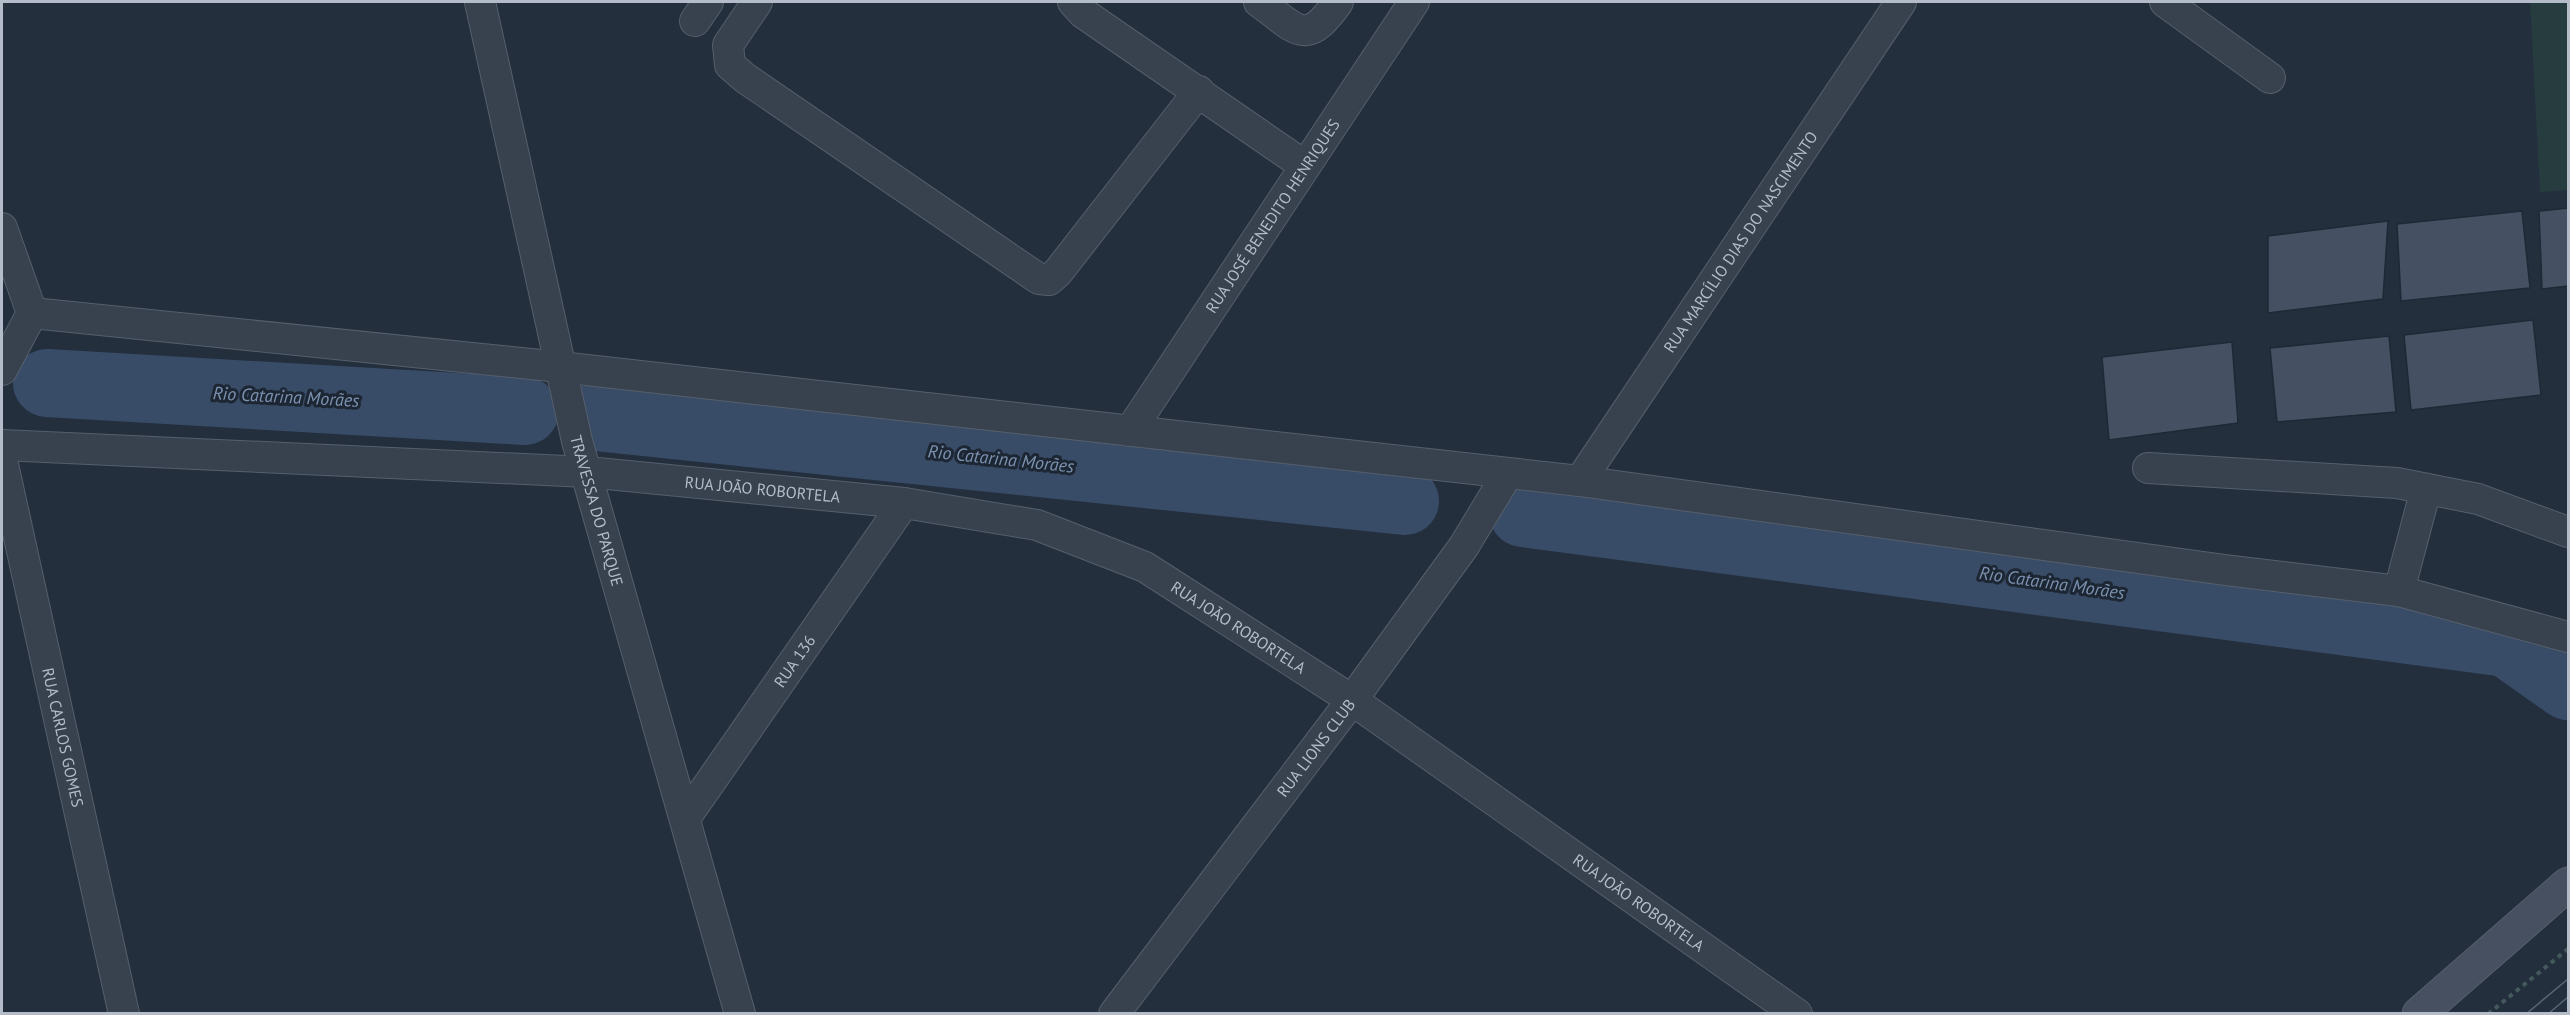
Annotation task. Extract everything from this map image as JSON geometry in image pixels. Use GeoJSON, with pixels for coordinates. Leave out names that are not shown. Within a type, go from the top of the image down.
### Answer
{"type":"FeatureCollection","features":[{"type":"Feature","properties":{"kind":"main road"},"geometry":{"type":"LineString","coordinates":[[2419,1014],[2568,884]]}},
{"type":"Feature","properties":{"kind":"street","name":"TRAVESSA DO PARQUE"},"geometry":{"type":"LineString","coordinates":[[480,2],[577,441],[686,817],[740,1014]]}},
{"type":"Feature","properties":{"kind":"street"},"geometry":{"type":"LineString","coordinates":[[757,2],[728,45],[730,64],[745,78],[1039,279],[1049,280],[1058,272],[1199,91]]}},
{"type":"Feature","properties":{"kind":"street"},"geometry":{"type":"LineString","coordinates":[[1073,2],[1083,13],[1305,166]]}},
{"type":"Feature","properties":{"kind":"street"},"geometry":{"type":"LineString","coordinates":[[1259,2],[1298,30],[1312,30],[1325,20],[1338,2]]}},
{"type":"Feature","properties":{"kind":"street","name":"RUA JOSÉ BENEDITO HENRIQUES"},"geometry":{"type":"LineString","coordinates":[[1130,431],[1414,2]]}},
{"type":"Feature","properties":{"kind":"street","name":"RUA MARCÍLIO DIAS DO NASCIMENTO"},"geometry":{"type":"LineString","coordinates":[[1580,481],[1902,2]]}},
{"type":"Feature","properties":{"kind":"street"},"geometry":{"type":"LineString","coordinates":[[2165,2],[2270,78]]}},
{"type":"Feature","properties":{"kind":"street"},"geometry":{"type":"LineString","coordinates":[[2,228],[28,320],[2,369]]}},
{"type":"Feature","properties":{"kind":"street"},"geometry":{"type":"LineString","coordinates":[[28,320],[560,367],[1130,431],[1502,485],[1580,481],[2225,570],[2399,591],[2568,637]]}},
{"type":"Feature","properties":{"kind":"street","name":"RUA JOÃO ROBORTELA"},"geometry":{"type":"LineString","coordinates":[[2,445],[587,472],[904,502],[1037,525],[1145,567],[1352,700],[1797,1014]]}},
{"type":"Feature","properties":{"kind":"street","name":"RUA CARLOS GOMES"},"geometry":{"type":"LineString","coordinates":[[2,460],[124,1014]]}},
{"type":"Feature","properties":{"kind":"street"},"geometry":{"type":"LineString","coordinates":[[2148,468],[2397,483],[2478,499],[2568,532]]}},
{"type":"Feature","properties":{"kind":"street","name":"RUA LIONS CLUB"},"geometry":{"type":"LineString","coordinates":[[1114,1014],[1352,700],[1464,546],[1502,485]]}},
{"type":"Feature","properties":{"kind":"street"},"geometry":{"type":"LineString","coordinates":[[2399,591],[2426,489]]}},
{"type":"Feature","properties":{"kind":"street","name":"RUA 136"},"geometry":{"type":"LineString","coordinates":[[686,817],[904,502]]}},
{"type":"Feature","properties":{"kind":"path"},"geometry":{"type":"LineString","coordinates":[[2488,1014],[2568,949]]}},
{"type":"Feature","properties":{"kind":"green space"},"geometry":{"type":"Polygon","coordinates":[[[2530,2],[2568,2],[2568,190],[2540,192],[2530,2]]]}},
{"type":"Feature","properties":{"kind":"building"},"geometry":{"type":"Polygon","coordinates":[[[2568,208],[2568,286],[2542,289],[2539,211],[2568,208]]]}},
{"type":"Feature","properties":{"kind":"building"},"geometry":{"type":"Polygon","coordinates":[[[2522,211],[2530,288],[2401,301],[2397,224],[2522,211]]]}},
{"type":"Feature","properties":{"kind":"building"},"geometry":{"type":"Polygon","coordinates":[[[2388,221],[2383,299],[2268,313],[2268,236],[2388,221]]]}},
{"type":"Feature","properties":{"kind":"building"},"geometry":{"type":"Polygon","coordinates":[[[2533,320],[2541,395],[2411,410],[2404,335],[2533,320]]]}},
{"type":"Feature","properties":{"kind":"building"},"geometry":{"type":"Polygon","coordinates":[[[2389,336],[2396,412],[2277,422],[2270,348],[2389,336]]]}},
{"type":"Feature","properties":{"kind":"building"},"geometry":{"type":"Polygon","coordinates":[[[2232,342],[2238,423],[2109,440],[2102,357],[2232,342]]]}},
{"type":"Feature","properties":{"kind":"waterway","name":"Rio Catarina Morães"},"geometry":{"type":"LineString","coordinates":[[47,383],[525,411]]}},
{"type":"Feature","properties":{"kind":"waterway","name":"Rio Catarina Morães"},"geometry":{"type":"LineString","coordinates":[[596,417],[1405,501]]}},
{"type":"Feature","properties":{"kind":"waterway","name":"Rio Catarina Morães"},"geometry":{"type":"LineString","coordinates":[[1523,513],[2507,643],[2568,686]]}},
{"type":"Feature","properties":{"kind":"tram line"},"geometry":{"type":"LineString","coordinates":[[2526,1014],[2568,979]]}},
{"type":"Feature","properties":{"kind":"tram line"},"geometry":{"type":"LineString","coordinates":[[2548,1014],[2568,997]]}}]}
